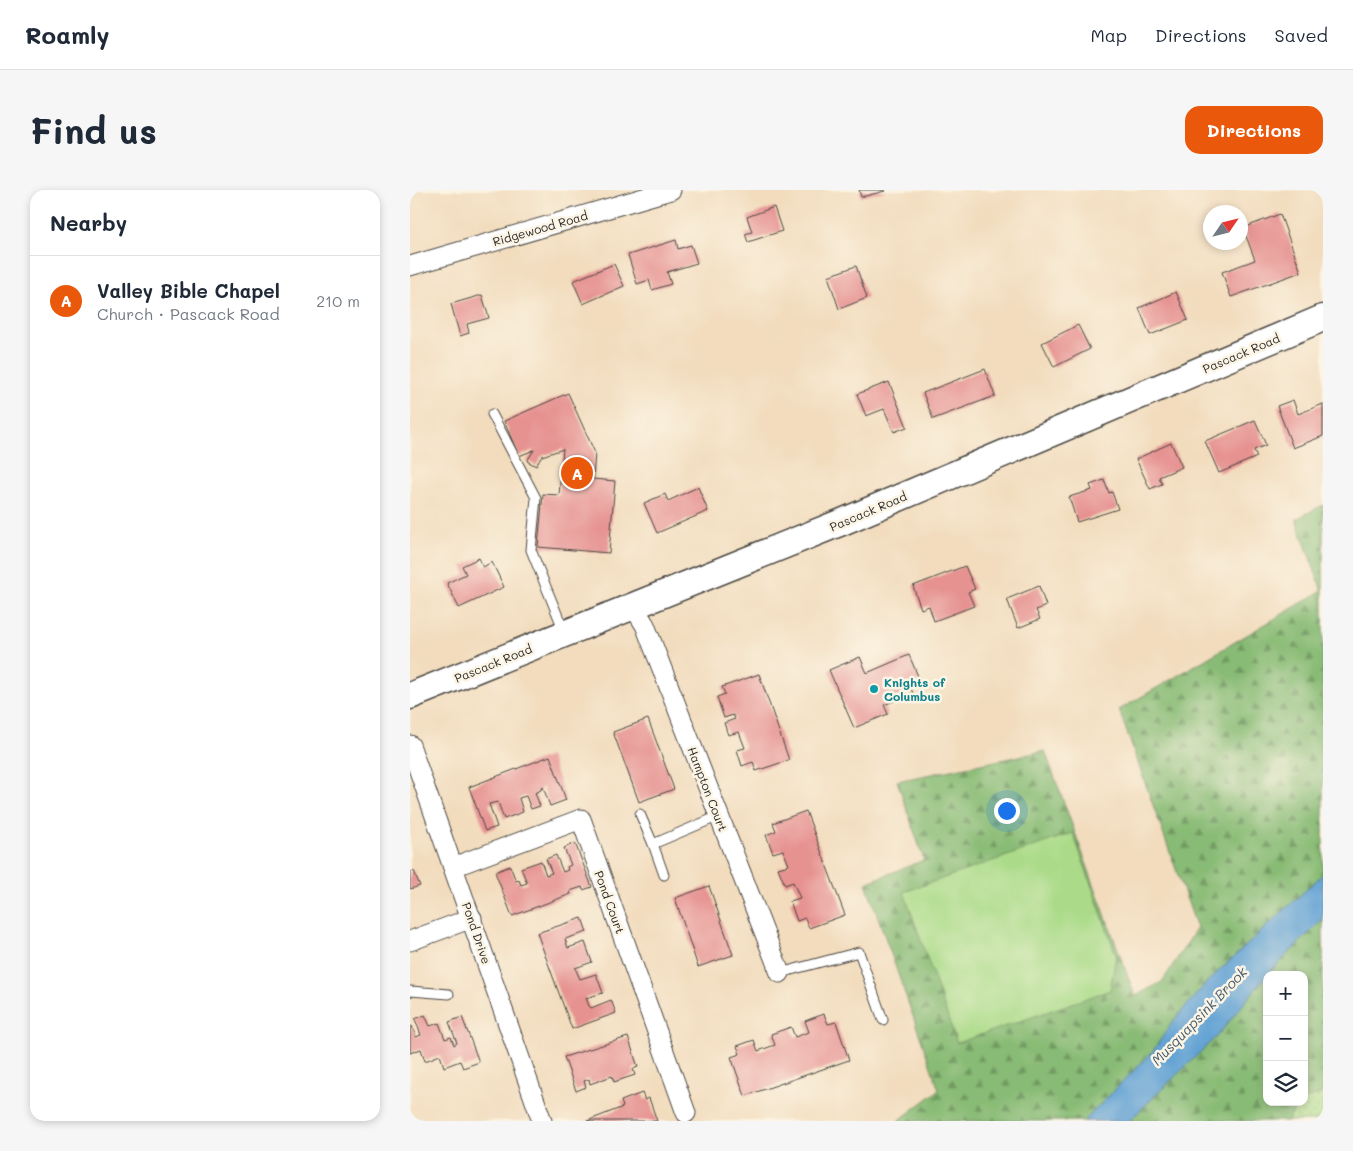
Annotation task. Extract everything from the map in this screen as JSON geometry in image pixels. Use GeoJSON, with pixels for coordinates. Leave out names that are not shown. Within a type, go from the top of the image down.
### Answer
{"type":"FeatureCollection","features":[{"type":"Feature","properties":{"kind":"main road","name":"Pascack Road"},"geometry":{"type":"LineString","coordinates":[[410,696],[852,518],[1323,318]]}},
{"type":"Feature","properties":{"kind":"street","name":"Ridgewood Road"},"geometry":{"type":"LineString","coordinates":[[410,266],[661,191]]}},
{"type":"Feature","properties":{"kind":"street","name":"Hampton Court"},"geometry":{"type":"LineString","coordinates":[[633,606],[645,625],[780,973]]}},
{"type":"Feature","properties":{"kind":"street","name":"Pond Drive"},"geometry":{"type":"LineString","coordinates":[[410,745],[542,1121]]}},
{"type":"Feature","properties":{"kind":"street","name":"Pond Court"},"geometry":{"type":"LineString","coordinates":[[453,867],[581,819],[686,1114]]}},
{"type":"Feature","properties":{"kind":"street"},"geometry":{"type":"LineString","coordinates":[[410,941],[472,918]]}},
{"type":"Feature","properties":{"kind":"lane"},"geometry":{"type":"LineString","coordinates":[[492,414],[536,498],[531,550],[565,634]]}},
{"type":"Feature","properties":{"kind":"lane"},"geometry":{"type":"LineString","coordinates":[[640,814],[664,875]]}},
{"type":"Feature","properties":{"kind":"lane"},"geometry":{"type":"LineString","coordinates":[[653,844],[719,816]]}},
{"type":"Feature","properties":{"kind":"lane"},"geometry":{"type":"LineString","coordinates":[[780,973],[859,952],[883,1020]]}},
{"type":"Feature","properties":{"kind":"lane"},"geometry":{"type":"LineString","coordinates":[[410,991],[449,994]]}},
{"type":"Feature","properties":{"kind":"green space"},"geometry":{"type":"Polygon","coordinates":[[[1323,505],[1323,1093],[1308,1099],[1308,971],[1263,971],[1263,1106],[1297,1106],[1288,1121],[898,1121],[939,1090],[866,883],[924,860],[897,781],[1045,751],[1135,996],[1162,982],[1197,928],[1119,710],[1322,591],[1296,519],[1323,505]]]}},
{"type":"Feature","properties":{"kind":"green space"},"geometry":{"type":"Polygon","coordinates":[[[1073,833],[1116,955],[1110,990],[957,1043],[904,892],[1073,833]]]}},
{"type":"Feature","properties":{"kind":"green space"},"geometry":{"type":"Polygon","coordinates":[[[1323,1093],[1323,1121],[1288,1121],[1296,1106],[1308,1106],[1308,1099],[1323,1093]]]}},
{"type":"Feature","properties":{"kind":"water","name":"Musquapsink Brook"},"geometry":{"type":"Polygon","coordinates":[[[1323,874],[1323,919],[1271,971],[1263,971],[1263,980],[1218,1035],[1129,1121],[1084,1121],[1153,1051],[1173,1021],[1208,981],[1323,874]]]}},
{"type":"Feature","properties":{"kind":"building"},"geometry":{"type":"Polygon","coordinates":[[[859,190],[884,190],[885,191],[861,197],[859,190]]]}},
{"type":"Feature","properties":{"kind":"building"},"geometry":{"type":"Polygon","coordinates":[[[774,207],[782,231],[748,242],[745,234],[752,232],[747,217],[774,207]]]}},
{"type":"Feature","properties":{"kind":"building"},"geometry":{"type":"Polygon","coordinates":[[[1280,214],[1301,272],[1231,297],[1222,272],[1255,260],[1248,241],[1248,226],[1280,214]]]}},
{"type":"Feature","properties":{"kind":"building"},"geometry":{"type":"Polygon","coordinates":[[[676,240],[678,249],[691,245],[697,263],[667,272],[671,284],[652,290],[649,280],[637,284],[628,255],[676,240]]]}},
{"type":"Feature","properties":{"kind":"building"},"geometry":{"type":"Polygon","coordinates":[[[614,264],[624,286],[583,304],[573,281],[614,264]]]}},
{"type":"Feature","properties":{"kind":"building"},"geometry":{"type":"Polygon","coordinates":[[[856,266],[867,298],[839,309],[828,276],[856,266]]]}},
{"type":"Feature","properties":{"kind":"building"},"geometry":{"type":"Polygon","coordinates":[[[1176,292],[1188,320],[1150,335],[1139,308],[1176,292]]]}},
{"type":"Feature","properties":{"kind":"building"},"geometry":{"type":"Polygon","coordinates":[[[482,295],[489,318],[467,324],[469,333],[460,336],[451,304],[482,295]]]}},
{"type":"Feature","properties":{"kind":"building"},"geometry":{"type":"Polygon","coordinates":[[[1078,325],[1090,349],[1054,367],[1042,343],[1078,325]]]}},
{"type":"Feature","properties":{"kind":"building"},"geometry":{"type":"Polygon","coordinates":[[[985,369],[995,396],[933,419],[923,393],[985,369]]]}},
{"type":"Feature","properties":{"kind":"building"},"geometry":{"type":"Polygon","coordinates":[[[889,382],[907,427],[894,432],[884,409],[866,416],[857,394],[889,382]]]}},
{"type":"Feature","properties":{"kind":"building"},"geometry":{"type":"Polygon","coordinates":[[[568,393],[595,453],[593,479],[615,481],[609,553],[538,547],[543,494],[559,495],[563,449],[542,456],[536,466],[527,461],[534,450],[519,456],[504,421],[568,393]]]}},
{"type":"Feature","properties":{"kind":"building"},"geometry":{"type":"Polygon","coordinates":[[[1293,400],[1298,414],[1323,404],[1323,436],[1293,448],[1277,406],[1293,400]]]}},
{"type":"Feature","properties":{"kind":"building"},"geometry":{"type":"Polygon","coordinates":[[[1255,420],[1266,445],[1254,450],[1257,457],[1219,473],[1205,441],[1255,420]]]}},
{"type":"Feature","properties":{"kind":"building"},"geometry":{"type":"Polygon","coordinates":[[[1171,443],[1182,467],[1159,477],[1162,484],[1150,489],[1136,459],[1171,443]]]}},
{"type":"Feature","properties":{"kind":"building"},"geometry":{"type":"Polygon","coordinates":[[[1104,480],[1109,493],[1112,492],[1118,509],[1077,522],[1069,497],[1092,490],[1090,485],[1104,480]]]}},
{"type":"Feature","properties":{"kind":"building"},"geometry":{"type":"Polygon","coordinates":[[[698,487],[708,511],[657,533],[644,503],[665,494],[668,501],[698,487]]]}},
{"type":"Feature","properties":{"kind":"building"},"geometry":{"type":"Polygon","coordinates":[[[479,558],[483,567],[492,562],[504,587],[459,608],[447,583],[466,574],[462,566],[479,558]]]}},
{"type":"Feature","properties":{"kind":"building"},"geometry":{"type":"Polygon","coordinates":[[[965,566],[975,589],[968,592],[974,606],[934,621],[929,606],[921,609],[913,586],[965,566]]]}},
{"type":"Feature","properties":{"kind":"building"},"geometry":{"type":"Polygon","coordinates":[[[1039,586],[1046,606],[1036,610],[1040,619],[1018,628],[1007,599],[1039,586]]]}},
{"type":"Feature","properties":{"kind":"building","name":"Knights of Columbus"},"geometry":{"type":"Polygon","coordinates":[[[909,655],[920,681],[909,685],[913,693],[884,705],[888,714],[854,728],[829,670],[860,657],[867,673],[909,655]]]}},
{"type":"Feature","properties":{"kind":"building"},"geometry":{"type":"Polygon","coordinates":[[[759,674],[789,760],[756,771],[753,762],[742,766],[737,750],[745,748],[739,732],[728,735],[724,723],[735,719],[733,715],[724,718],[717,697],[725,694],[722,687],[759,674]]]}},
{"type":"Feature","properties":{"kind":"building"},"geometry":{"type":"Polygon","coordinates":[[[648,719],[674,789],[639,802],[613,732],[648,719]]]}},
{"type":"Feature","properties":{"kind":"building"},"geometry":{"type":"Polygon","coordinates":[[[550,756],[566,800],[550,806],[543,787],[535,793],[540,806],[531,809],[526,796],[519,798],[523,812],[504,819],[498,802],[489,804],[497,827],[485,831],[469,787],[550,756]]]}},
{"type":"Feature","properties":{"kind":"building"},"geometry":{"type":"Polygon","coordinates":[[[806,811],[845,915],[809,928],[805,918],[797,921],[790,901],[800,898],[793,882],[785,885],[778,868],[789,865],[783,850],[773,853],[766,835],[776,831],[773,823],[806,811]]]}},
{"type":"Feature","properties":{"kind":"building"},"geometry":{"type":"Polygon","coordinates":[[[575,843],[592,887],[583,890],[582,887],[570,891],[571,894],[512,916],[495,872],[510,866],[516,881],[519,880],[521,885],[527,883],[521,868],[541,861],[546,875],[552,873],[546,859],[556,855],[563,872],[568,870],[567,867],[571,865],[564,848],[575,843]]]}},
{"type":"Feature","properties":{"kind":"building"},"geometry":{"type":"Polygon","coordinates":[[[414,871],[420,886],[410,889],[410,872],[414,871]]]}},
{"type":"Feature","properties":{"kind":"building"},"geometry":{"type":"Polygon","coordinates":[[[709,886],[733,955],[698,967],[675,898],[709,886]]]}},
{"type":"Feature","properties":{"kind":"building"},"geometry":{"type":"Polygon","coordinates":[[[582,918],[587,932],[565,939],[568,948],[585,942],[592,962],[575,968],[580,979],[596,974],[603,993],[586,998],[589,1006],[591,1008],[611,1000],[616,1013],[572,1029],[537,933],[582,918]]]}},
{"type":"Feature","properties":{"kind":"building"},"geometry":{"type":"Polygon","coordinates":[[[824,1014],[828,1024],[836,1022],[849,1060],[745,1096],[731,1057],[740,1054],[737,1046],[754,1040],[758,1051],[775,1045],[771,1034],[791,1027],[795,1037],[809,1032],[805,1021],[824,1014]]]}},
{"type":"Feature","properties":{"kind":"building"},"geometry":{"type":"Polygon","coordinates":[[[425,1015],[430,1026],[439,1023],[445,1039],[451,1037],[454,1045],[457,1043],[449,1022],[462,1017],[479,1062],[463,1068],[460,1061],[444,1067],[440,1055],[425,1061],[421,1049],[410,1053],[410,1027],[412,1026],[416,1037],[421,1035],[415,1019],[425,1015]]]}},
{"type":"Feature","properties":{"kind":"building"},"geometry":{"type":"Polygon","coordinates":[[[628,1037],[638,1067],[633,1069],[635,1075],[614,1082],[612,1076],[590,1084],[589,1079],[584,1081],[586,1087],[576,1091],[564,1057],[628,1037]]]}},
{"type":"Feature","properties":{"kind":"building"},"geometry":{"type":"Polygon","coordinates":[[[642,1093],[645,1100],[649,1098],[657,1121],[587,1121],[623,1107],[621,1101],[642,1093]]]}},
{"type":"Feature","properties":{"kind":"place","name":"Valley Bible Chapel"},"geometry":{"type":"Point","coordinates":[577,473]}},
{"type":"Feature","properties":{"kind":"place","name":"Knights of Columbus"},"geometry":{"type":"Point","coordinates":[874,689]}}]}
